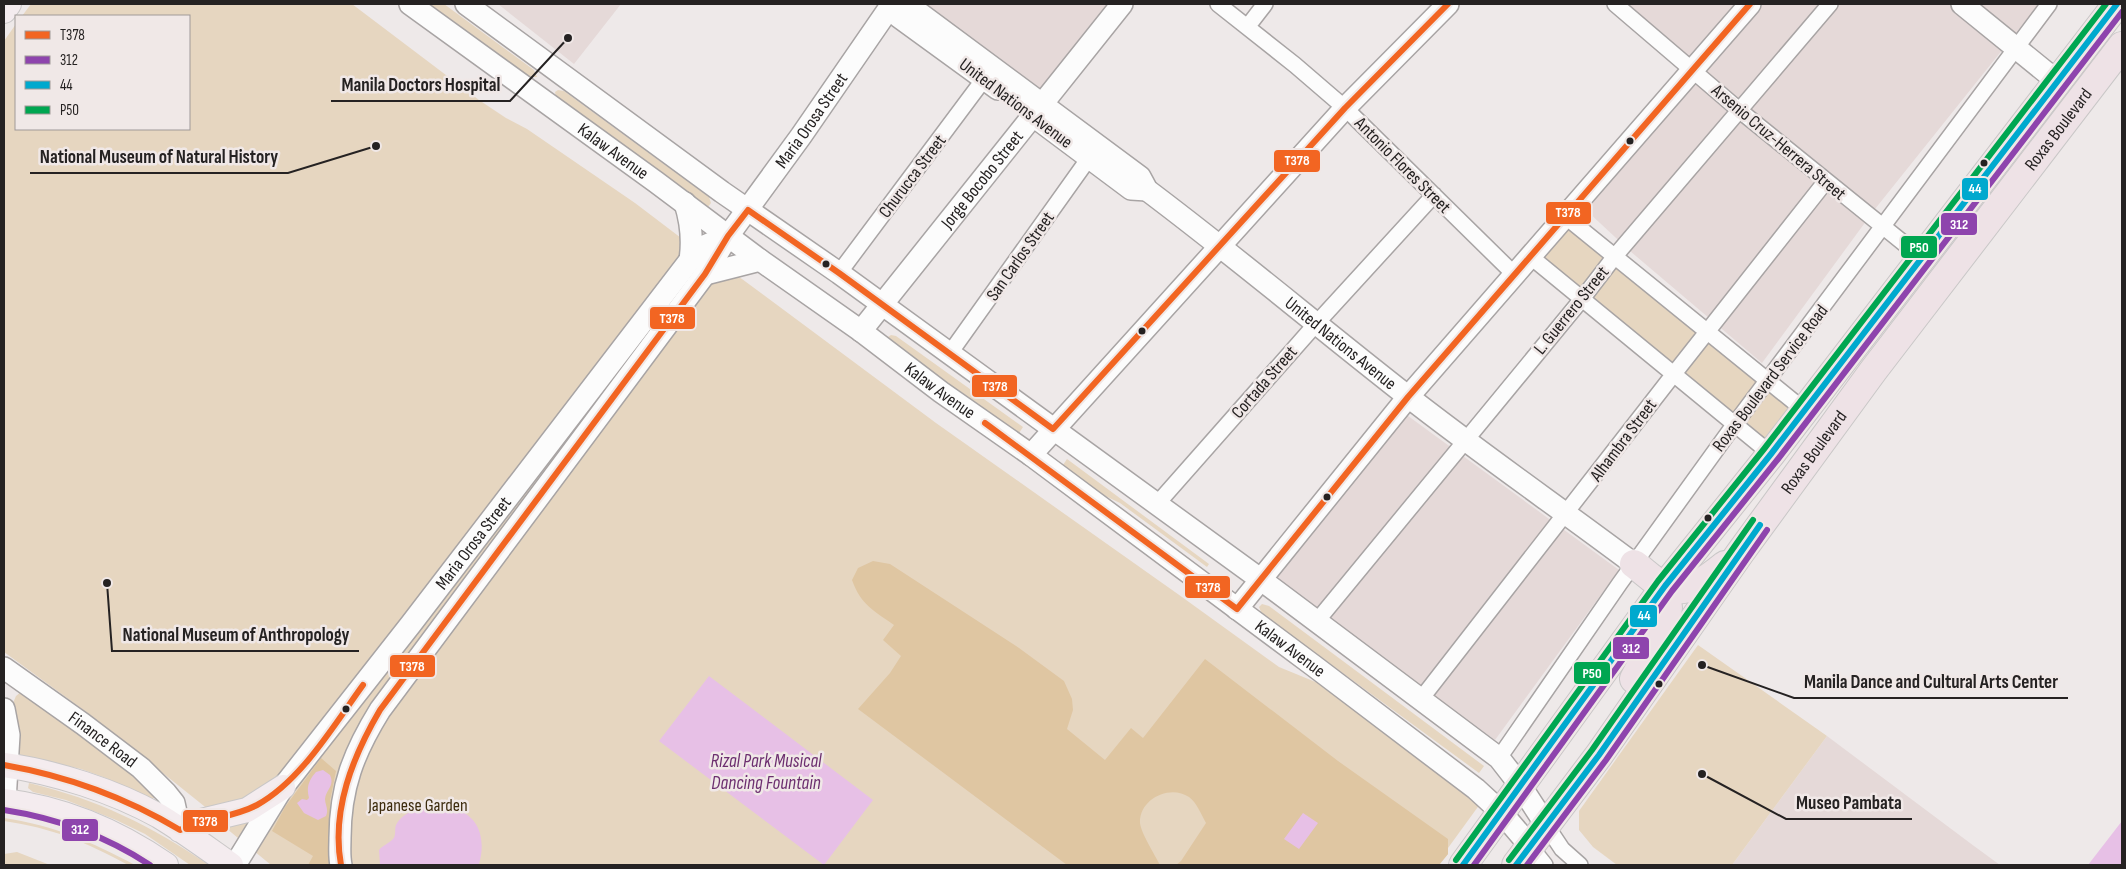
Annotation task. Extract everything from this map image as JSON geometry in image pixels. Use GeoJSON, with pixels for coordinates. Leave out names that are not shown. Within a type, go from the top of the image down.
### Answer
{"type":"FeatureCollection","features":[{"type":"Feature","properties":{"kind":"highway","name":"Roxas Boulevard"},"geometry":{"type":"LineString","coordinates":[[1463,865],[1665,586],[1771,454],[2117,4]]}},
{"type":"Feature","properties":{"kind":"highway","name":"Roxas Boulevard"},"geometry":{"type":"LineString","coordinates":[[1530,859],[1546,825],[1599,755],[1740,553],[1873,371],[2122,46]]}},
{"type":"Feature","properties":{"kind":"highway"},"geometry":{"type":"LineString","coordinates":[[1634,564],[1665,586],[1674,589],[1697,584],[1710,577],[1740,553]]}},
{"type":"Feature","properties":{"kind":"highway"},"geometry":{"type":"LineString","coordinates":[[1599,755],[1624,694],[1640,670],[1666,618],[1668,608],[1665,586]]}},
{"type":"Feature","properties":{"kind":"main road"},"geometry":{"type":"LineString","coordinates":[[4,11],[9,4]]}},
{"type":"Feature","properties":{"kind":"main road"},"geometry":{"type":"LineString","coordinates":[[6,766],[91,787],[133,804],[180,830],[233,865]]}},
{"type":"Feature","properties":{"kind":"main road"},"geometry":{"type":"LineString","coordinates":[[180,830],[194,822],[247,810],[283,787]]}},
{"type":"Feature","properties":{"kind":"main road"},"geometry":{"type":"LineString","coordinates":[[4,801],[66,814],[98,826],[166,865]]}},
{"type":"Feature","properties":{"kind":"street","name":"Kalaw Avenue"},"geometry":{"type":"LineString","coordinates":[[410,4],[685,203],[941,392],[1031,455],[1476,789],[1502,812],[1530,859]]}},
{"type":"Feature","properties":{"kind":"street","name":"Kalaw Avenue"},"geometry":{"type":"LineString","coordinates":[[466,4],[748,210],[839,273],[1157,504],[1421,699],[1498,758],[1520,785],[1546,825]]}},
{"type":"Feature","properties":{"kind":"street","name":"Maria Orosa Street"},"geometry":{"type":"LineString","coordinates":[[233,865],[283,787],[411,624],[697,267],[728,236],[748,210],[892,4]]}},
{"type":"Feature","properties":{"kind":"street","name":"United Nations Avenue"},"geometry":{"type":"LineString","coordinates":[[892,4],[899,17],[938,36],[1038,110],[1140,177],[1147,190],[1220,245],[1315,324],[1408,397],[1634,564]]}},
{"type":"Feature","properties":{"kind":"street","name":"United Nations Avenue"},"geometry":{"type":"LineString","coordinates":[[907,4],[984,79],[1038,110],[1089,158],[1131,189],[1147,190]]}},
{"type":"Feature","properties":{"kind":"street","name":"Jorge Bocobo Street"},"geometry":{"type":"LineString","coordinates":[[861,332],[1122,4]]}},
{"type":"Feature","properties":{"kind":"street","name":"Antonio Flores Street"},"geometry":{"type":"LineString","coordinates":[[1218,4],[1248,26],[1346,108],[1515,275]]}},
{"type":"Feature","properties":{"kind":"street"},"geometry":{"type":"LineString","coordinates":[[1248,26],[1265,4]]}},
{"type":"Feature","properties":{"kind":"street"},"geometry":{"type":"LineString","coordinates":[[1031,455],[1346,108],[1448,4]]}},
{"type":"Feature","properties":{"kind":"street","name":"Arsenio Cruz-Herrera Street"},"geometry":{"type":"LineString","coordinates":[[1615,4],[1826,182],[1922,258]]}},
{"type":"Feature","properties":{"kind":"street"},"geometry":{"type":"LineString","coordinates":[[1237,609],[1408,397],[1750,4]]}},
{"type":"Feature","properties":{"kind":"street","name":"L. Guerrero Street"},"geometry":{"type":"LineString","coordinates":[[1317,621],[1582,299],[1614,256],[1830,4]]}},
{"type":"Feature","properties":{"kind":"street"},"geometry":{"type":"LineString","coordinates":[[1962,4],[2058,82]]}},
{"type":"Feature","properties":{"kind":"street","name":"Roxas Boulevard Service Road"},"geometry":{"type":"LineString","coordinates":[[1498,758],[1734,425],[2049,4]]}},
{"type":"Feature","properties":{"kind":"street","name":"Churucca Street"},"geometry":{"type":"LineString","coordinates":[[839,273],[984,79]]}},
{"type":"Feature","properties":{"kind":"street","name":"San Carlos Street"},"geometry":{"type":"LineString","coordinates":[[950,354],[1089,158]]}},
{"type":"Feature","properties":{"kind":"street","name":"Alhambra Street"},"geometry":{"type":"LineString","coordinates":[[1421,699],[1826,182]]}},
{"type":"Feature","properties":{"kind":"street","name":"Cortada Street"},"geometry":{"type":"LineString","coordinates":[[1157,504],[1315,324],[1434,195]]}},
{"type":"Feature","properties":{"kind":"street"},"geometry":{"type":"LineString","coordinates":[[685,203],[697,267],[760,260]]}},
{"type":"Feature","properties":{"kind":"street"},"geometry":{"type":"LineString","coordinates":[[1566,217],[1804,410]]}},
{"type":"Feature","properties":{"kind":"street"},"geometry":{"type":"LineString","coordinates":[[1531,257],[1771,454]]}},
{"type":"Feature","properties":{"kind":"street","name":"Maria Orosa Street"},"geometry":{"type":"LineString","coordinates":[[341,865],[340,828],[342,799],[348,773],[368,729],[697,267]]}},
{"type":"Feature","properties":{"kind":"street","name":"Finance Road"},"geometry":{"type":"LineString","coordinates":[[4,668],[141,768],[166,793],[176,809],[180,830]]}},
{"type":"Feature","properties":{"kind":"street"},"geometry":{"type":"LineString","coordinates":[[4,699],[12,686],[17,683],[26,683]]}},
{"type":"Feature","properties":{"kind":"street"},"geometry":{"type":"LineString","coordinates":[[4,709],[9,735],[4,801]]}},
{"type":"Feature","properties":{"kind":"street"},"geometry":{"type":"LineString","coordinates":[[1546,825],[1562,849],[1580,865]]}},
{"type":"Feature","properties":{"kind":"shaded area"},"geometry":{"type":"Polygon","coordinates":[[[498,4],[621,4],[574,64],[498,4]]]}},
{"type":"Feature","properties":{"kind":"shaded area"},"geometry":{"type":"Polygon","coordinates":[[[923,4],[1113,4],[1044,96],[923,4]]]}},
{"type":"Feature","properties":{"kind":"shaded area"},"geometry":{"type":"Polygon","coordinates":[[[1625,4],[1737,4],[1690,59],[1625,4]]]}},
{"type":"Feature","properties":{"kind":"shaded area"},"geometry":{"type":"Polygon","coordinates":[[[1760,4],[2039,4],[1875,209],[1762,363],[1630,251],[1586,210],[1760,4]]]}},
{"type":"Feature","properties":{"kind":"shaded area"},"geometry":{"type":"Polygon","coordinates":[[[1404,413],[1619,570],[1495,740],[1270,579],[1404,413]]]}},
{"type":"Feature","properties":{"kind":"shaded area"},"geometry":{"type":"Polygon","coordinates":[[[873,561],[890,564],[1019,648],[1064,681],[1072,699],[1073,710],[1067,729],[1105,760],[1131,728],[1143,738],[1205,659],[1338,761],[1448,839],[1448,854],[1439,865],[1176,865],[1181,861],[1206,823],[1192,799],[1181,793],[1173,792],[1157,796],[1150,801],[1141,814],[1140,823],[1143,832],[1160,865],[1067,865],[858,709],[890,673],[901,656],[883,640],[894,625],[874,611],[864,601],[852,580],[858,568],[873,561]]]}},
{"type":"Feature","properties":{"kind":"shaded area"},"geometry":{"type":"Polygon","coordinates":[[[1827,736],[1974,846],[2000,865],[1732,865],[1827,736]]]}},
{"type":"Feature","properties":{"kind":"shaded area"},"geometry":{"type":"Polygon","coordinates":[[[321,758],[336,771],[330,801],[332,865],[308,865],[313,856],[272,831],[285,807],[321,758]]]}},
{"type":"Feature","properties":{"kind":"green space","name":"Japanese Garden"},"geometry":{"type":"Polygon","coordinates":[[[31,4],[352,4],[479,100],[527,129],[635,203],[689,244],[742,279],[936,423],[1279,667],[1318,683],[1480,804],[1448,848],[1448,854],[1439,865],[271,865],[221,824],[204,806],[89,714],[4,652],[4,41],[15,25],[15,130],[190,130],[190,15],[23,15],[31,4]]]}},
{"type":"Feature","properties":{"kind":"green space"},"geometry":{"type":"Polygon","coordinates":[[[428,4],[444,4],[534,70],[537,77],[528,77],[428,4]]]}},
{"type":"Feature","properties":{"kind":"green space"},"geometry":{"type":"Polygon","coordinates":[[[558,90],[564,91],[709,197],[711,203],[708,207],[703,206],[556,97],[555,92],[558,90]]]}},
{"type":"Feature","properties":{"kind":"green space"},"geometry":{"type":"Polygon","coordinates":[[[1559,217],[1790,409],[1766,441],[1531,251],[1559,217]]]}},
{"type":"Feature","properties":{"kind":"green space"},"geometry":{"type":"Polygon","coordinates":[[[891,335],[896,336],[1023,427],[1017,436],[889,340],[888,337],[891,335]]]}},
{"type":"Feature","properties":{"kind":"green space"},"geometry":{"type":"Polygon","coordinates":[[[1067,459],[1209,564],[1207,567],[1120,503],[1095,491],[1061,468],[1067,459]]]}},
{"type":"Feature","properties":{"kind":"green space"},"geometry":{"type":"Polygon","coordinates":[[[1262,604],[1269,606],[1484,766],[1479,773],[1262,614],[1259,607],[1262,604]]]}},
{"type":"Feature","properties":{"kind":"green space"},"geometry":{"type":"Polygon","coordinates":[[[1698,645],[1827,736],[1732,865],[1617,865],[1593,847],[1579,830],[1579,811],[1698,645]]]}},
{"type":"Feature","properties":{"kind":"green space"},"geometry":{"type":"Polygon","coordinates":[[[22,691],[100,740],[157,797],[151,799],[106,778],[81,769],[20,755],[19,728],[13,703],[16,696],[22,691]]]}},
{"type":"Feature","properties":{"kind":"green space"},"geometry":{"type":"Polygon","coordinates":[[[29,783],[78,797],[123,815],[166,838],[209,865],[190,865],[145,834],[66,800],[33,792],[28,788],[29,783]]]}},
{"type":"Feature","properties":{"kind":"green space"},"geometry":{"type":"Polygon","coordinates":[[[4,818],[56,830],[103,849],[135,865],[128,865],[98,849],[68,837],[4,821],[4,818]]]}},
{"type":"Feature","properties":{"kind":"green space"},"geometry":{"type":"Polygon","coordinates":[[[17,852],[50,865],[4,865],[4,854],[17,852]]]}},
{"type":"Feature","properties":{"kind":"water","name":"Rizal Park Musical Dancing Fountain"},"geometry":{"type":"Polygon","coordinates":[[[709,676],[873,800],[824,865],[659,741],[709,676]]]}},
{"type":"Feature","properties":{"kind":"water"},"geometry":{"type":"Polygon","coordinates":[[[323,770],[330,775],[331,785],[325,799],[327,814],[318,820],[304,813],[297,803],[302,799],[307,800],[309,798],[308,787],[310,781],[316,772],[323,770]]]}},
{"type":"Feature","properties":{"kind":"water"},"geometry":{"type":"Polygon","coordinates":[[[441,804],[467,815],[477,826],[482,849],[479,864],[380,865],[379,850],[394,838],[396,825],[399,820],[416,809],[441,804]]]}},
{"type":"Feature","properties":{"kind":"water"},"geometry":{"type":"Polygon","coordinates":[[[1303,813],[1318,823],[1299,849],[1284,839],[1303,813]]]}},
{"type":"Feature","properties":{"kind":"water"},"geometry":{"type":"Polygon","coordinates":[[[2122,821],[2122,865],[2088,865],[2122,821]]]}},
{"type":"Feature","properties":{"kind":"transit line","name":"T378"},"geometry":{"type":"LineString","coordinates":[[341,865],[339,824],[347,784],[361,746],[380,710],[705,274],[728,236],[748,210],[839,273],[1053,429],[1345,108],[1448,4]]}},
{"type":"Feature","properties":{"kind":"transit line","name":"T378"},"geometry":{"type":"LineString","coordinates":[[985,423],[1237,609],[1408,397],[1750,4]]}},
{"type":"Feature","properties":{"kind":"transit line","name":"P50"},"geometry":{"type":"LineString","coordinates":[[1456,860],[1658,581],[1764,449],[2106,4]]}},
{"type":"Feature","properties":{"kind":"transit line","name":"44"},"geometry":{"type":"LineString","coordinates":[[1463,865],[1665,586],[1771,454],[2117,4]]}},
{"type":"Feature","properties":{"kind":"transit line","name":"312"},"geometry":{"type":"LineString","coordinates":[[1474,865],[1672,591],[1778,459],[2122,12]]}},
{"type":"Feature","properties":{"kind":"transit line","name":"P50"},"geometry":{"type":"LineString","coordinates":[[1509,860],[1592,750],[1753,520]]}},
{"type":"Feature","properties":{"kind":"transit line","name":"44"},"geometry":{"type":"LineString","coordinates":[[1516,865],[1599,755],[1760,525]]}},
{"type":"Feature","properties":{"kind":"transit line","name":"312"},"geometry":{"type":"LineString","coordinates":[[1527,865],[1606,760],[1767,530]]}},
{"type":"Feature","properties":{"kind":"transit line","name":"T378"},"geometry":{"type":"LineString","coordinates":[[4,765],[50,775],[95,789],[138,807],[180,830],[248,809],[273,795],[288,782],[316,751],[363,685]]}},
{"type":"Feature","properties":{"kind":"transit line","name":"312"},"geometry":{"type":"LineString","coordinates":[[4,810],[43,818],[80,830],[116,845],[150,865]]}},
{"type":"Feature","properties":{"kind":"place","name":"Manila Doctors Hospital"},"geometry":{"type":"Point","coordinates":[568,38]}},
{"type":"Feature","properties":{"kind":"place","name":"National Museum of Natural History"},"geometry":{"type":"Point","coordinates":[376,146]}},
{"type":"Feature","properties":{"kind":"place","name":"National Museum of Anthropology"},"geometry":{"type":"Point","coordinates":[107,583]}},
{"type":"Feature","properties":{"kind":"place","name":"Manila Dance and Cultural Arts Center"},"geometry":{"type":"Point","coordinates":[1702,665]}},
{"type":"Feature","properties":{"kind":"place","name":"Museo Pambata"},"geometry":{"type":"Point","coordinates":[1702,774]}}]}
